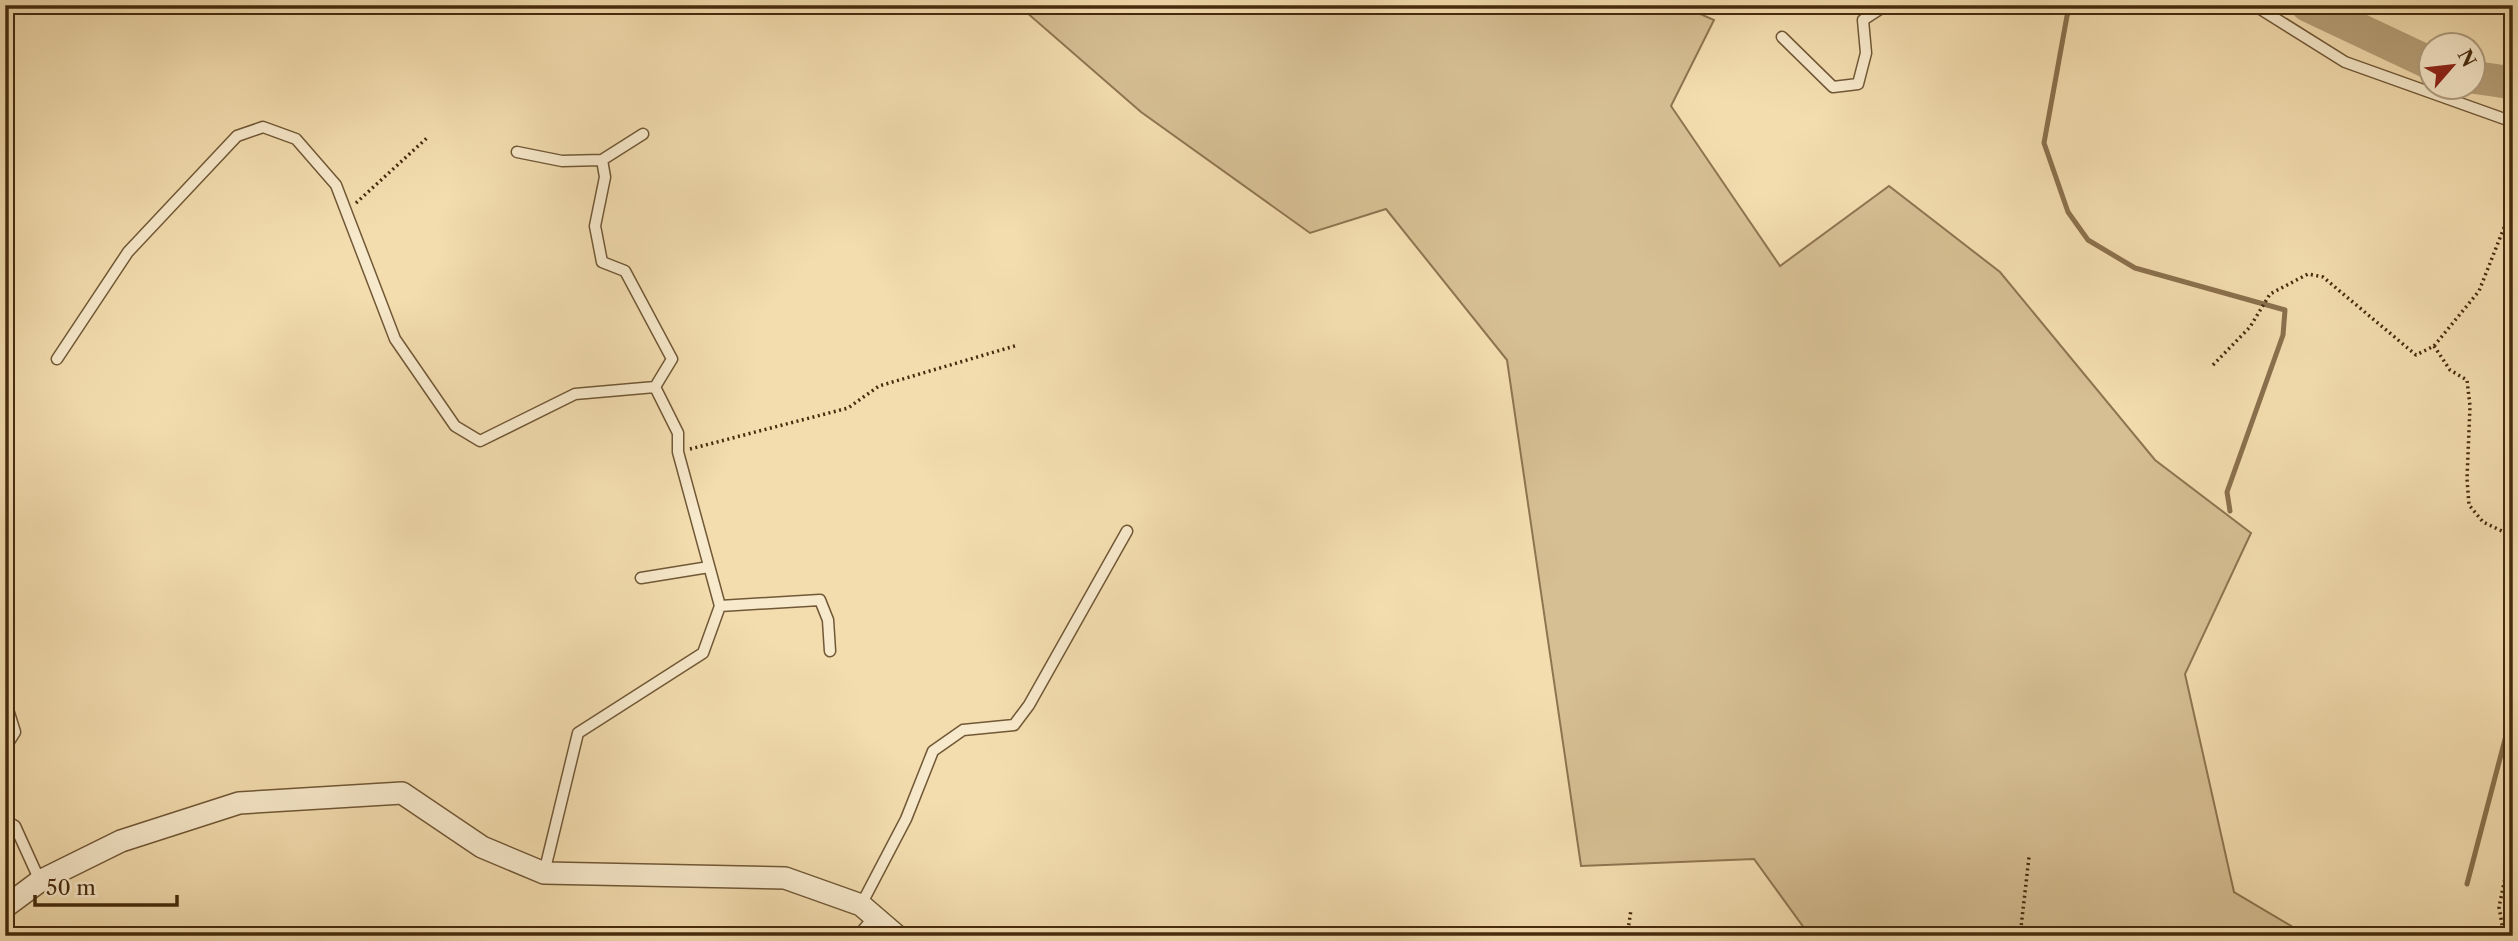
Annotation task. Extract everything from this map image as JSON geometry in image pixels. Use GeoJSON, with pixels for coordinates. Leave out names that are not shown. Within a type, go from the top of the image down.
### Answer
{"type":"FeatureCollection","features":[{"type":"Feature","properties":{"kind":"street"},"geometry":{"type":"LineString","coordinates":[[5,907],[40,881],[121,841],[239,803],[402,793],[482,847],[544,873],[785,878],[867,911],[897,936]]}},
{"type":"Feature","properties":{"kind":"lane"},"geometry":{"type":"LineString","coordinates":[[1782,37],[1833,87],[1858,85],[1866,53],[1863,20],[1886,5]]}},
{"type":"Feature","properties":{"kind":"lane"},"geometry":{"type":"LineString","coordinates":[[2254,5],[2346,62],[2513,122]]}},
{"type":"Feature","properties":{"kind":"lane"},"geometry":{"type":"LineString","coordinates":[[57,359],[128,252],[237,136],[262,127],[296,139],[336,185],[394,339],[455,426],[480,441],[575,394],[654,387]]}},
{"type":"Feature","properties":{"kind":"lane"},"geometry":{"type":"LineString","coordinates":[[517,152],[562,161],[603,160],[643,134]]}},
{"type":"Feature","properties":{"kind":"lane"},"geometry":{"type":"LineString","coordinates":[[603,160],[606,177],[595,226],[602,262],[625,271],[672,359],[654,387]]}},
{"type":"Feature","properties":{"kind":"lane"},"geometry":{"type":"LineString","coordinates":[[544,873],[578,733],[703,653],[720,606],[678,452],[678,433],[654,387]]}},
{"type":"Feature","properties":{"kind":"lane"},"geometry":{"type":"LineString","coordinates":[[858,936],[933,751],[963,730],[1013,725],[1029,705],[1127,531]]}},
{"type":"Feature","properties":{"kind":"lane"},"geometry":{"type":"LineString","coordinates":[[641,578],[709,567]]}},
{"type":"Feature","properties":{"kind":"lane"},"geometry":{"type":"LineString","coordinates":[[720,606],[820,600],[828,620],[830,651]]}},
{"type":"Feature","properties":{"kind":"lane"},"geometry":{"type":"LineString","coordinates":[[5,700],[15,732],[5,748]]}},
{"type":"Feature","properties":{"kind":"lane"},"geometry":{"type":"LineString","coordinates":[[5,820],[15,826],[40,881]]}},
{"type":"Feature","properties":{"kind":"lane"},"geometry":{"type":"LineString","coordinates":[[5,930],[12,936]]}},
{"type":"Feature","properties":{"kind":"path"},"geometry":{"type":"LineString","coordinates":[[347,212],[428,137]]}},
{"type":"Feature","properties":{"kind":"path"},"geometry":{"type":"LineString","coordinates":[[2213,365],[2250,327],[2270,294],[2308,274],[2323,277],[2416,355],[2434,346],[2479,291],[2513,205]]}},
{"type":"Feature","properties":{"kind":"path"},"geometry":{"type":"LineString","coordinates":[[678,452],[848,408],[879,386],[1018,345]]}},
{"type":"Feature","properties":{"kind":"path"},"geometry":{"type":"LineString","coordinates":[[2434,346],[2450,370],[2467,380],[2470,406],[2467,479],[2469,505],[2483,522],[2504,532],[2513,548]]}},
{"type":"Feature","properties":{"kind":"path"},"geometry":{"type":"LineString","coordinates":[[2504,936],[2499,907],[2513,840]]}},
{"type":"Feature","properties":{"kind":"path"},"geometry":{"type":"LineString","coordinates":[[2020,936],[2029,857]]}},
{"type":"Feature","properties":{"kind":"path"},"geometry":{"type":"LineString","coordinates":[[1627,936],[1631,910]]}},
{"type":"Feature","properties":{"kind":"shaded area"},"geometry":{"type":"Polygon","coordinates":[[[1018,5],[1680,5],[1714,20],[1671,106],[1780,266],[1889,186],[2000,272],[2155,460],[2251,533],[2185,674],[2234,892],[2308,936],[1810,936],[1754,859],[1581,866],[1507,360],[1386,209],[1310,233],[1141,112],[1018,5]]]}},
{"type":"Feature","properties":{"kind":"waterway"},"geometry":{"type":"LineString","coordinates":[[2072,5],[2067,16],[2044,143],[2068,212],[2088,240],[2135,268],[2285,310],[2283,335],[2227,492],[2230,511]]}},
{"type":"Feature","properties":{"kind":"waterway"},"geometry":{"type":"LineString","coordinates":[[2307,5],[2416,56]]}},
{"type":"Feature","properties":{"kind":"waterway"},"geometry":{"type":"LineString","coordinates":[[2486,79],[2513,83]]}},
{"type":"Feature","properties":{"kind":"waterway"},"geometry":{"type":"LineString","coordinates":[[2467,884],[2513,709]]}}]}
